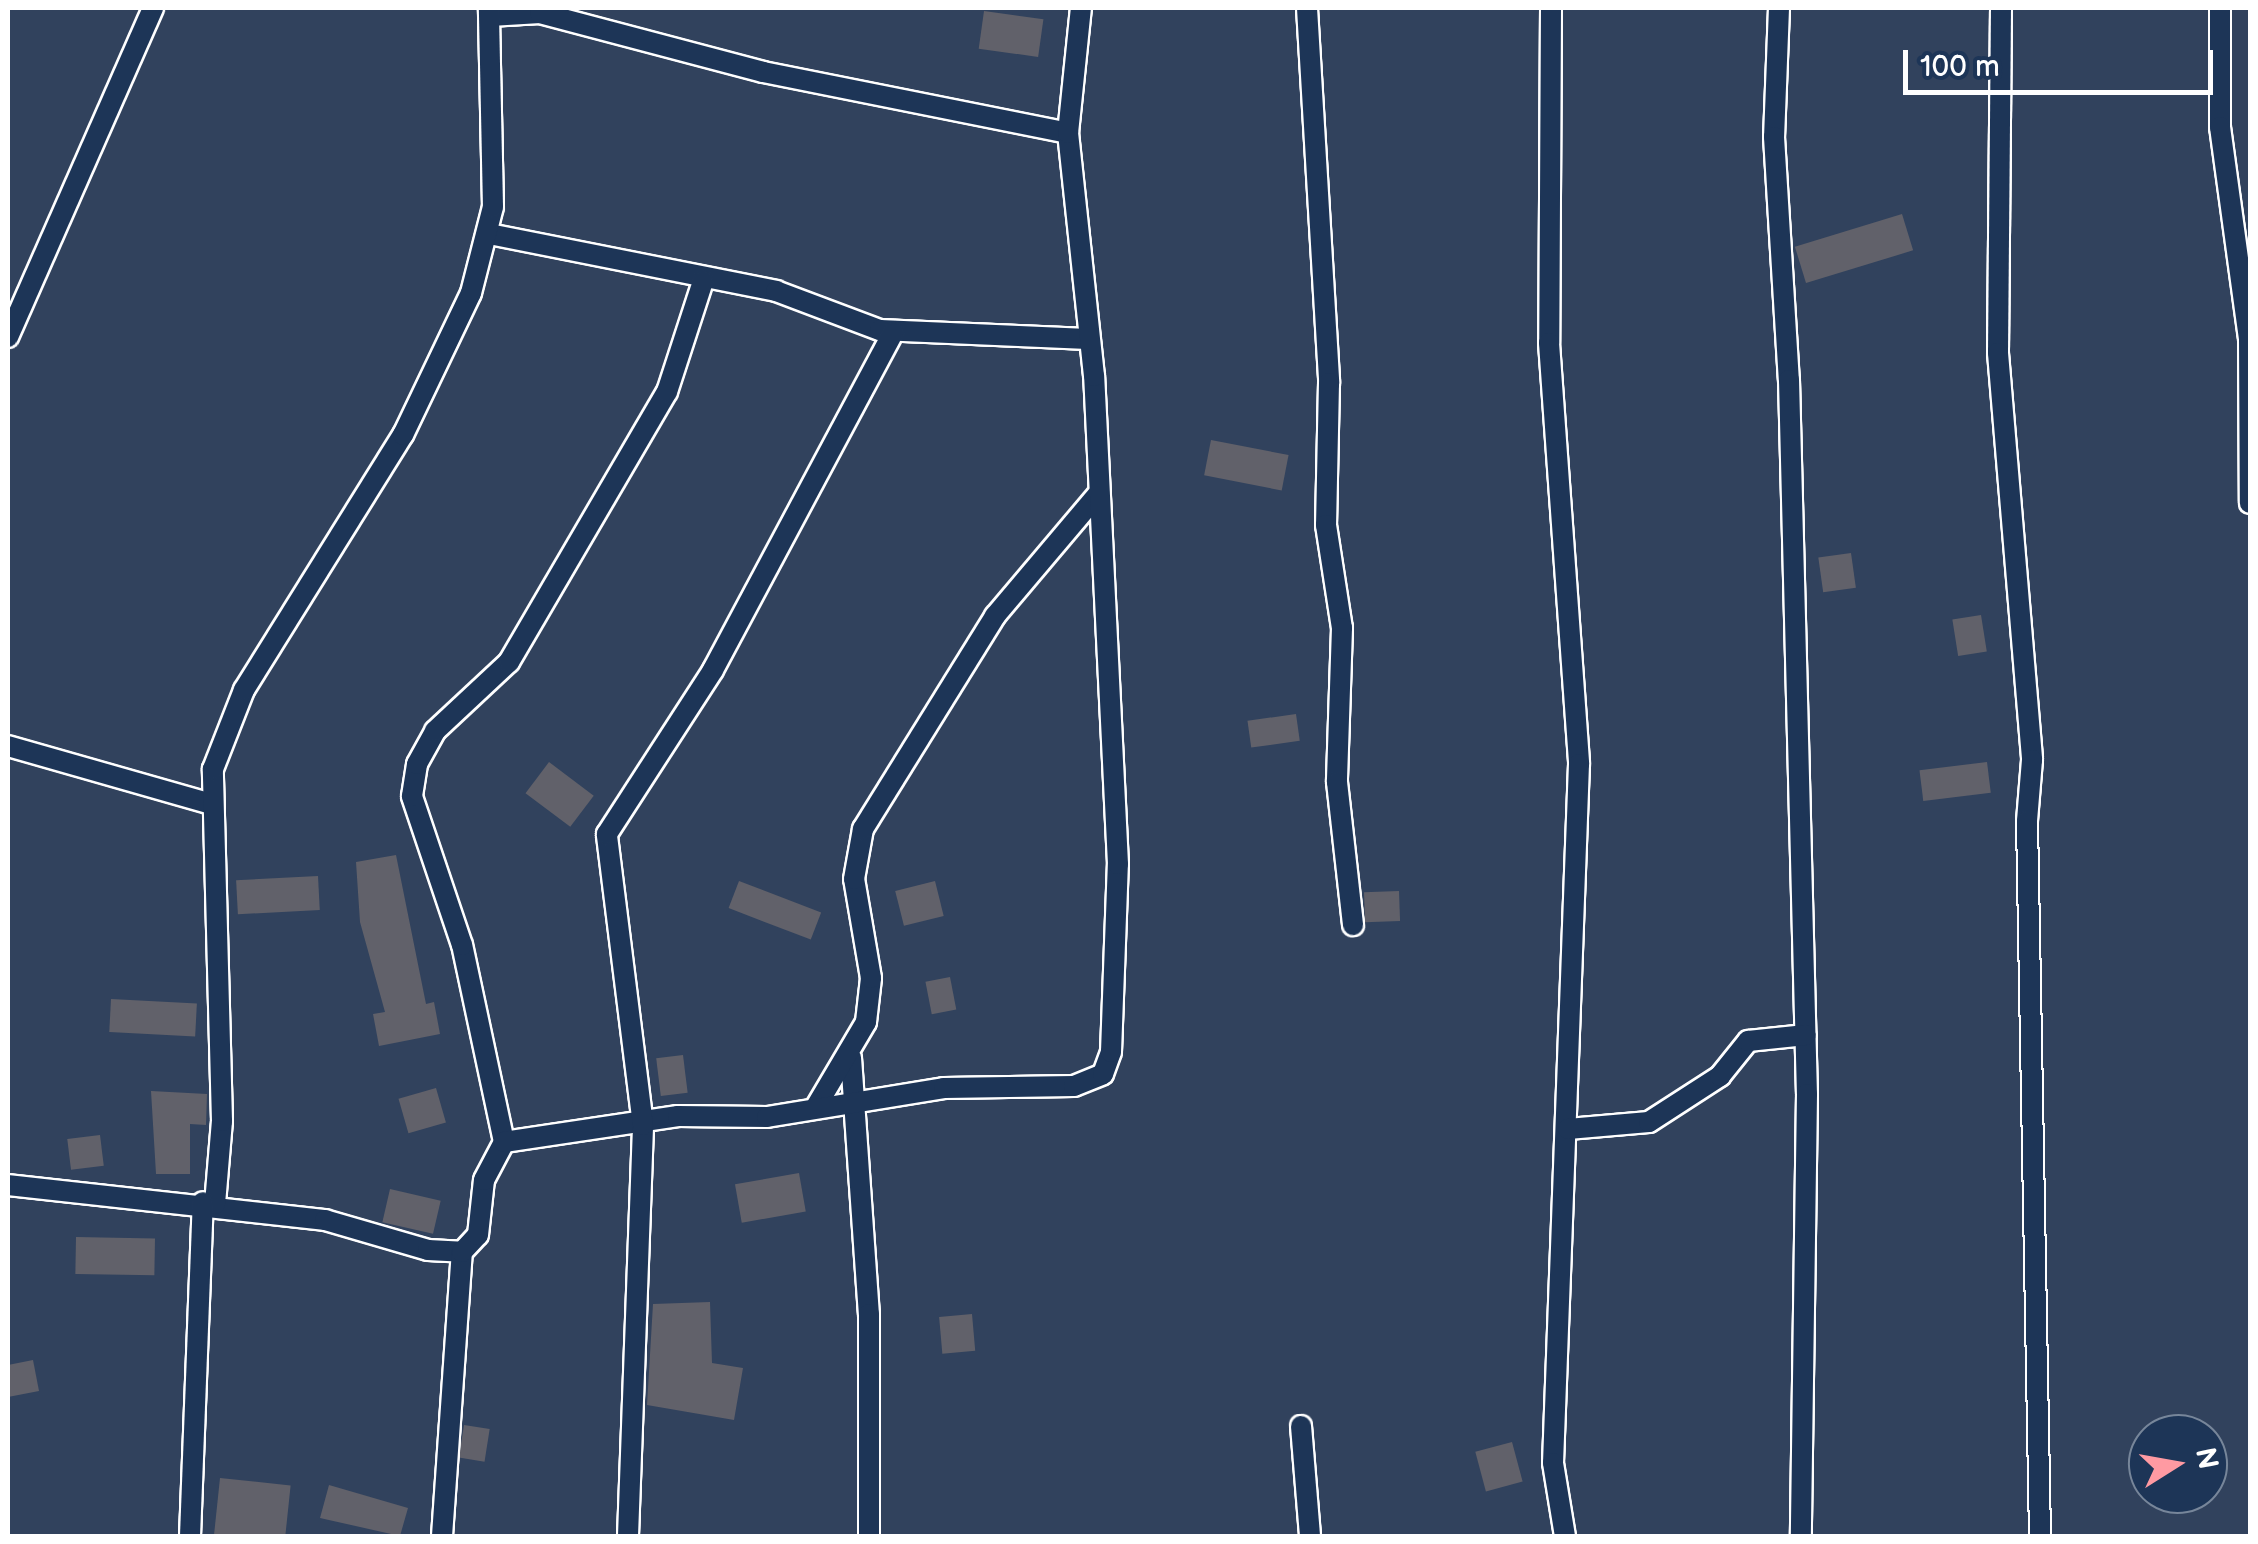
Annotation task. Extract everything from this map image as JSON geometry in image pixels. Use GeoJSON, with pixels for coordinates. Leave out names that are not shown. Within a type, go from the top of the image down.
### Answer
{"type":"FeatureCollection","features":[{"type":"Feature","properties":{"kind":"street"},"geometry":{"type":"LineString","coordinates":[[8,336],[153,8]]}},
{"type":"Feature","properties":{"kind":"street"},"geometry":{"type":"LineString","coordinates":[[504,1142],[678,1116],[767,1117],[817,1105],[944,1088],[1074,1086],[1103,1074],[1111,1052],[1118,864],[1099,493],[1068,133],[1081,8]]}},
{"type":"Feature","properties":{"kind":"street"},"geometry":{"type":"LineString","coordinates":[[1307,8],[1329,382],[1326,524],[1342,628],[1337,782],[1354,925]]}},
{"type":"Feature","properties":{"kind":"street"},"geometry":{"type":"LineString","coordinates":[[1551,8],[1549,343],[1579,764],[1553,1463],[1565,1536]]}},
{"type":"Feature","properties":{"kind":"street"},"geometry":{"type":"LineString","coordinates":[[1779,8],[1774,137],[1806,1035],[1801,1536]]}},
{"type":"Feature","properties":{"kind":"street"},"geometry":{"type":"LineString","coordinates":[[2001,8],[1998,353],[2030,682],[2040,1536]]}},
{"type":"Feature","properties":{"kind":"street"},"geometry":{"type":"LineString","coordinates":[[2220,8],[2220,127],[2249,339],[2250,503]]}},
{"type":"Feature","properties":{"kind":"street"},"geometry":{"type":"LineString","coordinates":[[190,1536],[209,1203],[222,1121],[212,769],[231,713],[436,378],[489,234],[490,12],[540,13],[763,72],[1068,133]]}},
{"type":"Feature","properties":{"kind":"street"},"geometry":{"type":"LineString","coordinates":[[489,234],[704,281],[776,291],[894,331],[1088,340]]}},
{"type":"Feature","properties":{"kind":"street"},"geometry":{"type":"LineString","coordinates":[[442,1536],[462,1252],[478,1236],[484,1180],[504,1142],[462,945],[412,796],[418,764],[443,722],[509,662],[666,392],[704,281]]}},
{"type":"Feature","properties":{"kind":"street"},"geometry":{"type":"LineString","coordinates":[[628,1536],[644,1124],[607,834],[713,670],[894,331]]}},
{"type":"Feature","properties":{"kind":"street"},"geometry":{"type":"LineString","coordinates":[[817,1105],[851,1058],[866,1022],[871,978],[854,879],[862,829],[995,616],[1099,493]]}},
{"type":"Feature","properties":{"kind":"street"},"geometry":{"type":"LineString","coordinates":[[8,746],[212,804]]}},
{"type":"Feature","properties":{"kind":"street"},"geometry":{"type":"LineString","coordinates":[[1568,1129],[1650,1122],[1720,1076],[1748,1040],[1806,1035]]}},
{"type":"Feature","properties":{"kind":"street"},"geometry":{"type":"LineString","coordinates":[[851,1058],[869,1314],[870,1536]]}},
{"type":"Feature","properties":{"kind":"street"},"geometry":{"type":"LineString","coordinates":[[8,1184],[209,1203],[462,1252]]}},
{"type":"Feature","properties":{"kind":"street"},"geometry":{"type":"LineString","coordinates":[[1300,1426],[1310,1536]]}},
{"type":"Feature","properties":{"kind":"building"},"geometry":{"type":"Polygon","coordinates":[[[984,11],[1043,19],[1038,57],[979,49],[984,11]]]}},
{"type":"Feature","properties":{"kind":"building"},"geometry":{"type":"Polygon","coordinates":[[[1902,214],[1913,250],[1806,283],[1795,247],[1902,214]]]}},
{"type":"Feature","properties":{"kind":"building"},"geometry":{"type":"Polygon","coordinates":[[[1211,440],[1289,455],[1282,490],[1204,475],[1211,440]]]}},
{"type":"Feature","properties":{"kind":"building"},"geometry":{"type":"Polygon","coordinates":[[[1851,553],[1856,588],[1823,592],[1818,558],[1851,553]]]}},
{"type":"Feature","properties":{"kind":"building"},"geometry":{"type":"Polygon","coordinates":[[[1981,615],[1987,652],[1958,656],[1952,620],[1981,615]]]}},
{"type":"Feature","properties":{"kind":"building"},"geometry":{"type":"Polygon","coordinates":[[[1296,714],[1300,741],[1251,748],[1247,721],[1296,714]]]}},
{"type":"Feature","properties":{"kind":"building"},"geometry":{"type":"Polygon","coordinates":[[[549,762],[594,796],[570,827],[526,793],[549,762]]]}},
{"type":"Feature","properties":{"kind":"building"},"geometry":{"type":"Polygon","coordinates":[[[1987,762],[1991,793],[1923,801],[1920,770],[1987,762]]]}},
{"type":"Feature","properties":{"kind":"building"},"geometry":{"type":"Polygon","coordinates":[[[396,855],[426,1004],[434,1002],[440,1034],[379,1046],[373,1014],[385,1012],[360,922],[356,862],[396,855]]]}},
{"type":"Feature","properties":{"kind":"building"},"geometry":{"type":"Polygon","coordinates":[[[318,876],[320,910],[238,914],[236,880],[318,876]]]}},
{"type":"Feature","properties":{"kind":"building"},"geometry":{"type":"Polygon","coordinates":[[[739,881],[821,913],[811,940],[729,908],[739,881]]]}},
{"type":"Feature","properties":{"kind":"building"},"geometry":{"type":"Polygon","coordinates":[[[935,881],[944,916],[904,926],[895,891],[935,881]]]}},
{"type":"Feature","properties":{"kind":"building"},"geometry":{"type":"Polygon","coordinates":[[[1399,891],[1400,921],[1365,922],[1364,892],[1399,891]]]}},
{"type":"Feature","properties":{"kind":"building"},"geometry":{"type":"Polygon","coordinates":[[[950,977],[956,1009],[932,1014],[925,982],[950,977]]]}},
{"type":"Feature","properties":{"kind":"building"},"geometry":{"type":"Polygon","coordinates":[[[111,999],[197,1004],[195,1036],[109,1032],[111,999]]]}},
{"type":"Feature","properties":{"kind":"building"},"geometry":{"type":"Polygon","coordinates":[[[683,1055],[688,1093],[661,1096],[656,1058],[683,1055]]]}},
{"type":"Feature","properties":{"kind":"building"},"geometry":{"type":"Polygon","coordinates":[[[436,1088],[446,1123],[408,1133],[399,1099],[436,1088]]]}},
{"type":"Feature","properties":{"kind":"building"},"geometry":{"type":"Polygon","coordinates":[[[151,1091],[207,1094],[206,1125],[190,1124],[190,1174],[156,1174],[151,1091]]]}},
{"type":"Feature","properties":{"kind":"building"},"geometry":{"type":"Polygon","coordinates":[[[100,1135],[104,1166],[71,1170],[67,1139],[100,1135]]]}},
{"type":"Feature","properties":{"kind":"building"},"geometry":{"type":"Polygon","coordinates":[[[799,1173],[806,1211],[742,1223],[735,1184],[799,1173]]]}},
{"type":"Feature","properties":{"kind":"building"},"geometry":{"type":"Polygon","coordinates":[[[390,1189],[441,1201],[433,1234],[382,1222],[390,1189]]]}},
{"type":"Feature","properties":{"kind":"building"},"geometry":{"type":"Polygon","coordinates":[[[76,1237],[155,1238],[154,1275],[75,1274],[76,1237]]]}},
{"type":"Feature","properties":{"kind":"building"},"geometry":{"type":"Polygon","coordinates":[[[710,1302],[712,1363],[743,1368],[734,1420],[647,1405],[653,1304],[710,1302]]]}},
{"type":"Feature","properties":{"kind":"building"},"geometry":{"type":"Polygon","coordinates":[[[972,1314],[975,1351],[942,1354],[939,1317],[972,1314]]]}},
{"type":"Feature","properties":{"kind":"building"},"geometry":{"type":"Polygon","coordinates":[[[33,1360],[39,1391],[8,1397],[8,1365],[33,1360]]]}},
{"type":"Feature","properties":{"kind":"building"},"geometry":{"type":"Polygon","coordinates":[[[464,1425],[490,1429],[485,1462],[459,1458],[464,1425]]]}},
{"type":"Feature","properties":{"kind":"building"},"geometry":{"type":"Polygon","coordinates":[[[1512,1442],[1523,1482],[1486,1491],[1475,1452],[1512,1442]]]}},
{"type":"Feature","properties":{"kind":"building"},"geometry":{"type":"Polygon","coordinates":[[[220,1478],[291,1485],[285,1536],[214,1536],[220,1478]]]}},
{"type":"Feature","properties":{"kind":"building"},"geometry":{"type":"Polygon","coordinates":[[[329,1485],[408,1508],[400,1536],[320,1518],[329,1485]]]}}]}
